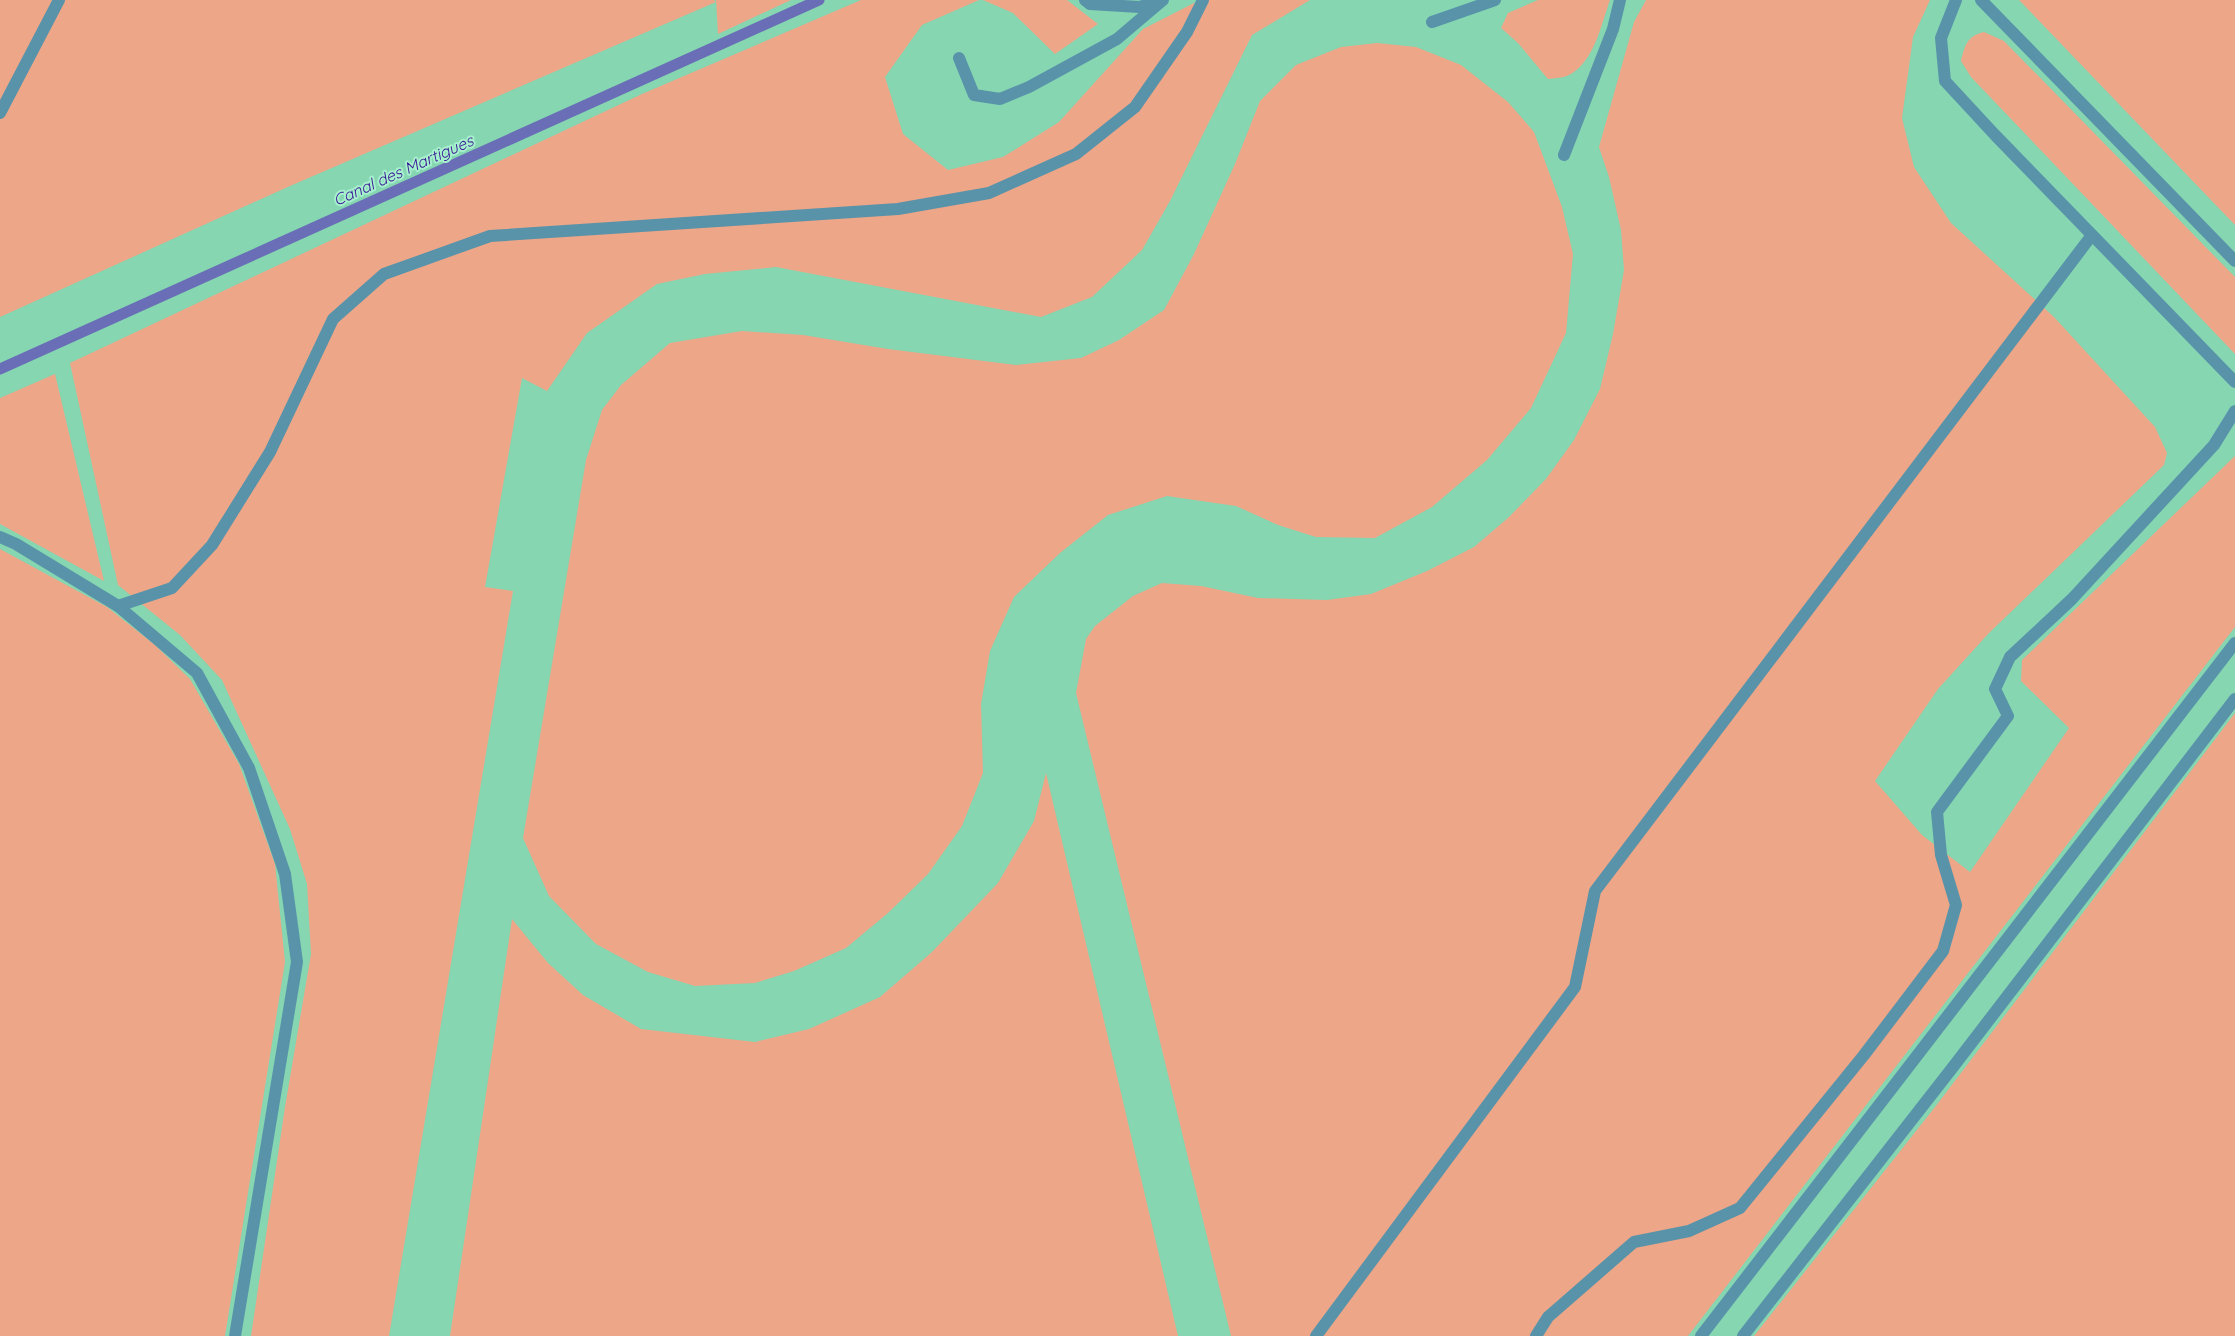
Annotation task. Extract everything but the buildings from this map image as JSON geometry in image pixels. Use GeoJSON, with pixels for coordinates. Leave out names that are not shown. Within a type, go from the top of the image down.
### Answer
{"type":"FeatureCollection","features":[{"type":"Feature","properties":{"kind":"lane"},"geometry":{"type":"LineString","coordinates":[[0,113],[60,0]]}},
{"type":"Feature","properties":{"kind":"lane"},"geometry":{"type":"LineString","coordinates":[[959,58],[974,95],[1000,99],[1029,87],[1117,39],[1163,0],[1139,7],[1090,4],[1084,0]]}},
{"type":"Feature","properties":{"kind":"lane"},"geometry":{"type":"LineString","coordinates":[[118,606],[172,588],[212,545],[270,452],[333,319],[384,274],[490,236],[716,223],[898,208],[989,192],[1076,154],[1135,106],[1187,32],[1203,0]]}},
{"type":"Feature","properties":{"kind":"lane"},"geometry":{"type":"LineString","coordinates":[[1432,22],[1495,0]]}},
{"type":"Feature","properties":{"kind":"lane"},"geometry":{"type":"LineString","coordinates":[[1564,155],[1613,29],[1620,0]]}},
{"type":"Feature","properties":{"kind":"lane"},"geometry":{"type":"LineString","coordinates":[[1956,0],[1940,38],[1945,81],[2092,236],[2235,382]]}},
{"type":"Feature","properties":{"kind":"lane"},"geometry":{"type":"LineString","coordinates":[[1981,0],[2235,261]]}},
{"type":"Feature","properties":{"kind":"lane"},"geometry":{"type":"LineString","coordinates":[[1316,1336],[1575,987],[1595,891],[2092,236]]}},
{"type":"Feature","properties":{"kind":"lane"},"geometry":{"type":"LineString","coordinates":[[1536,1336],[1548,1316],[1634,1242],[1689,1231],[1740,1208],[1892,1018],[1943,951],[1956,905],[1941,855],[1937,812],[2008,716],[1995,689],[2010,657],[2072,599],[2214,445],[2235,410]]}},
{"type":"Feature","properties":{"kind":"lane"},"geometry":{"type":"LineString","coordinates":[[0,537],[16,544],[118,606],[198,672],[249,768],[285,874],[297,962],[235,1336]]}},
{"type":"Feature","properties":{"kind":"lane"},"geometry":{"type":"LineString","coordinates":[[1701,1336],[2235,643]]}},
{"type":"Feature","properties":{"kind":"lane"},"geometry":{"type":"LineString","coordinates":[[1743,1336],[1959,1059],[2235,699]]}},
{"type":"Feature","properties":{"kind":"shaded area"},"geometry":{"type":"Polygon","coordinates":[[[0,0],[2235,0],[2235,1336],[0,1336],[0,0]]]}},
{"type":"Feature","properties":{"kind":"shaded area"},"geometry":{"type":"Polygon","coordinates":[[[0,0],[714,0],[716,2],[290,186],[0,317],[0,0]]]}},
{"type":"Feature","properties":{"kind":"shaded area"},"geometry":{"type":"Polygon","coordinates":[[[716,0],[791,0],[718,34],[716,0]]]}},
{"type":"Feature","properties":{"kind":"shaded area"},"geometry":{"type":"Polygon","coordinates":[[[861,0],[979,0],[922,25],[885,77],[903,134],[948,170],[1003,157],[1059,122],[1143,29],[1200,0],[1310,0],[1252,35],[1170,201],[1142,250],[1092,297],[1041,317],[776,267],[705,274],[657,284],[587,333],[547,391],[522,378],[485,587],[513,591],[389,1336],[251,1336],[285,1107],[311,954],[307,884],[290,829],[222,680],[180,635],[118,585],[70,363],[642,94],[861,0]]]}},
{"type":"Feature","properties":{"kind":"shaded area"},"geometry":{"type":"Polygon","coordinates":[[[983,0],[1067,0],[1098,24],[1055,54],[1013,13],[983,0]]]}},
{"type":"Feature","properties":{"kind":"shaded area"},"geometry":{"type":"Polygon","coordinates":[[[1538,0],[1610,0],[1600,32],[1590,53],[1584,63],[1567,76],[1548,79],[1518,43],[1501,28],[1508,13],[1538,0]]]}},
{"type":"Feature","properties":{"kind":"shaded area"},"geometry":{"type":"Polygon","coordinates":[[[1646,0],[1930,0],[1913,37],[1902,118],[1914,167],[1951,223],[2054,317],[2155,427],[2167,453],[2164,465],[1989,633],[1938,689],[1875,781],[1922,835],[1970,872],[2069,728],[2021,681],[2022,660],[2235,456],[2235,627],[1688,1336],[1231,1336],[1076,693],[1086,639],[1095,626],[1133,596],[1162,583],[1201,586],[1258,598],[1327,600],[1371,594],[1427,571],[1474,547],[1509,517],[1546,479],[1574,440],[1600,389],[1613,334],[1624,270],[1621,230],[1609,177],[1599,147],[1634,22],[1646,0]]]}},
{"type":"Feature","properties":{"kind":"shaded area"},"geometry":{"type":"Polygon","coordinates":[[[2019,0],[2235,0],[2235,225],[2023,4],[2019,0]]]}},
{"type":"Feature","properties":{"kind":"shaded area"},"geometry":{"type":"Polygon","coordinates":[[[1984,32],[2004,41],[2235,277],[2235,354],[1971,77],[1961,61],[1964,50],[1970,39],[1984,32]]]}},
{"type":"Feature","properties":{"kind":"shaded area"},"geometry":{"type":"Polygon","coordinates":[[[1377,43],[1416,47],[1461,65],[1508,102],[1534,132],[1562,207],[1573,254],[1566,333],[1531,408],[1487,460],[1432,507],[1375,538],[1316,537],[1278,525],[1236,506],[1167,496],[1108,515],[1060,553],[1014,597],[990,651],[981,704],[983,773],[962,826],[928,874],[888,913],[846,948],[794,971],[755,983],[695,986],[648,972],[596,944],[549,896],[523,838],[586,460],[602,410],[621,385],[670,343],[742,331],[803,335],[888,349],[1016,365],[1081,358],[1119,340],[1164,310],[1194,254],[1235,164],[1260,101],[1296,65],[1341,47],[1377,43]]]}},
{"type":"Feature","properties":{"kind":"shaded area"},"geometry":{"type":"Polygon","coordinates":[[[55,374],[104,581],[0,524],[0,398],[55,374]]]}},
{"type":"Feature","properties":{"kind":"shaded area"},"geometry":{"type":"Polygon","coordinates":[[[0,549],[107,607],[155,645],[190,679],[239,764],[275,864],[285,962],[225,1336],[0,1336],[0,549]]]}},
{"type":"Feature","properties":{"kind":"shaded area"},"geometry":{"type":"Polygon","coordinates":[[[2235,713],[2235,1336],[1754,1336],[1935,1107],[2235,713]]]}},
{"type":"Feature","properties":{"kind":"shaded area"},"geometry":{"type":"Polygon","coordinates":[[[1046,773],[1178,1336],[450,1336],[512,919],[548,963],[583,995],[641,1029],[755,1042],[809,1029],[880,997],[932,952],[998,883],[1034,821],[1046,773]]]}},
{"type":"Feature","properties":{"kind":"waterway","name":"Canal des Martigues"},"geometry":{"type":"LineString","coordinates":[[0,369],[819,0]]}}]}
